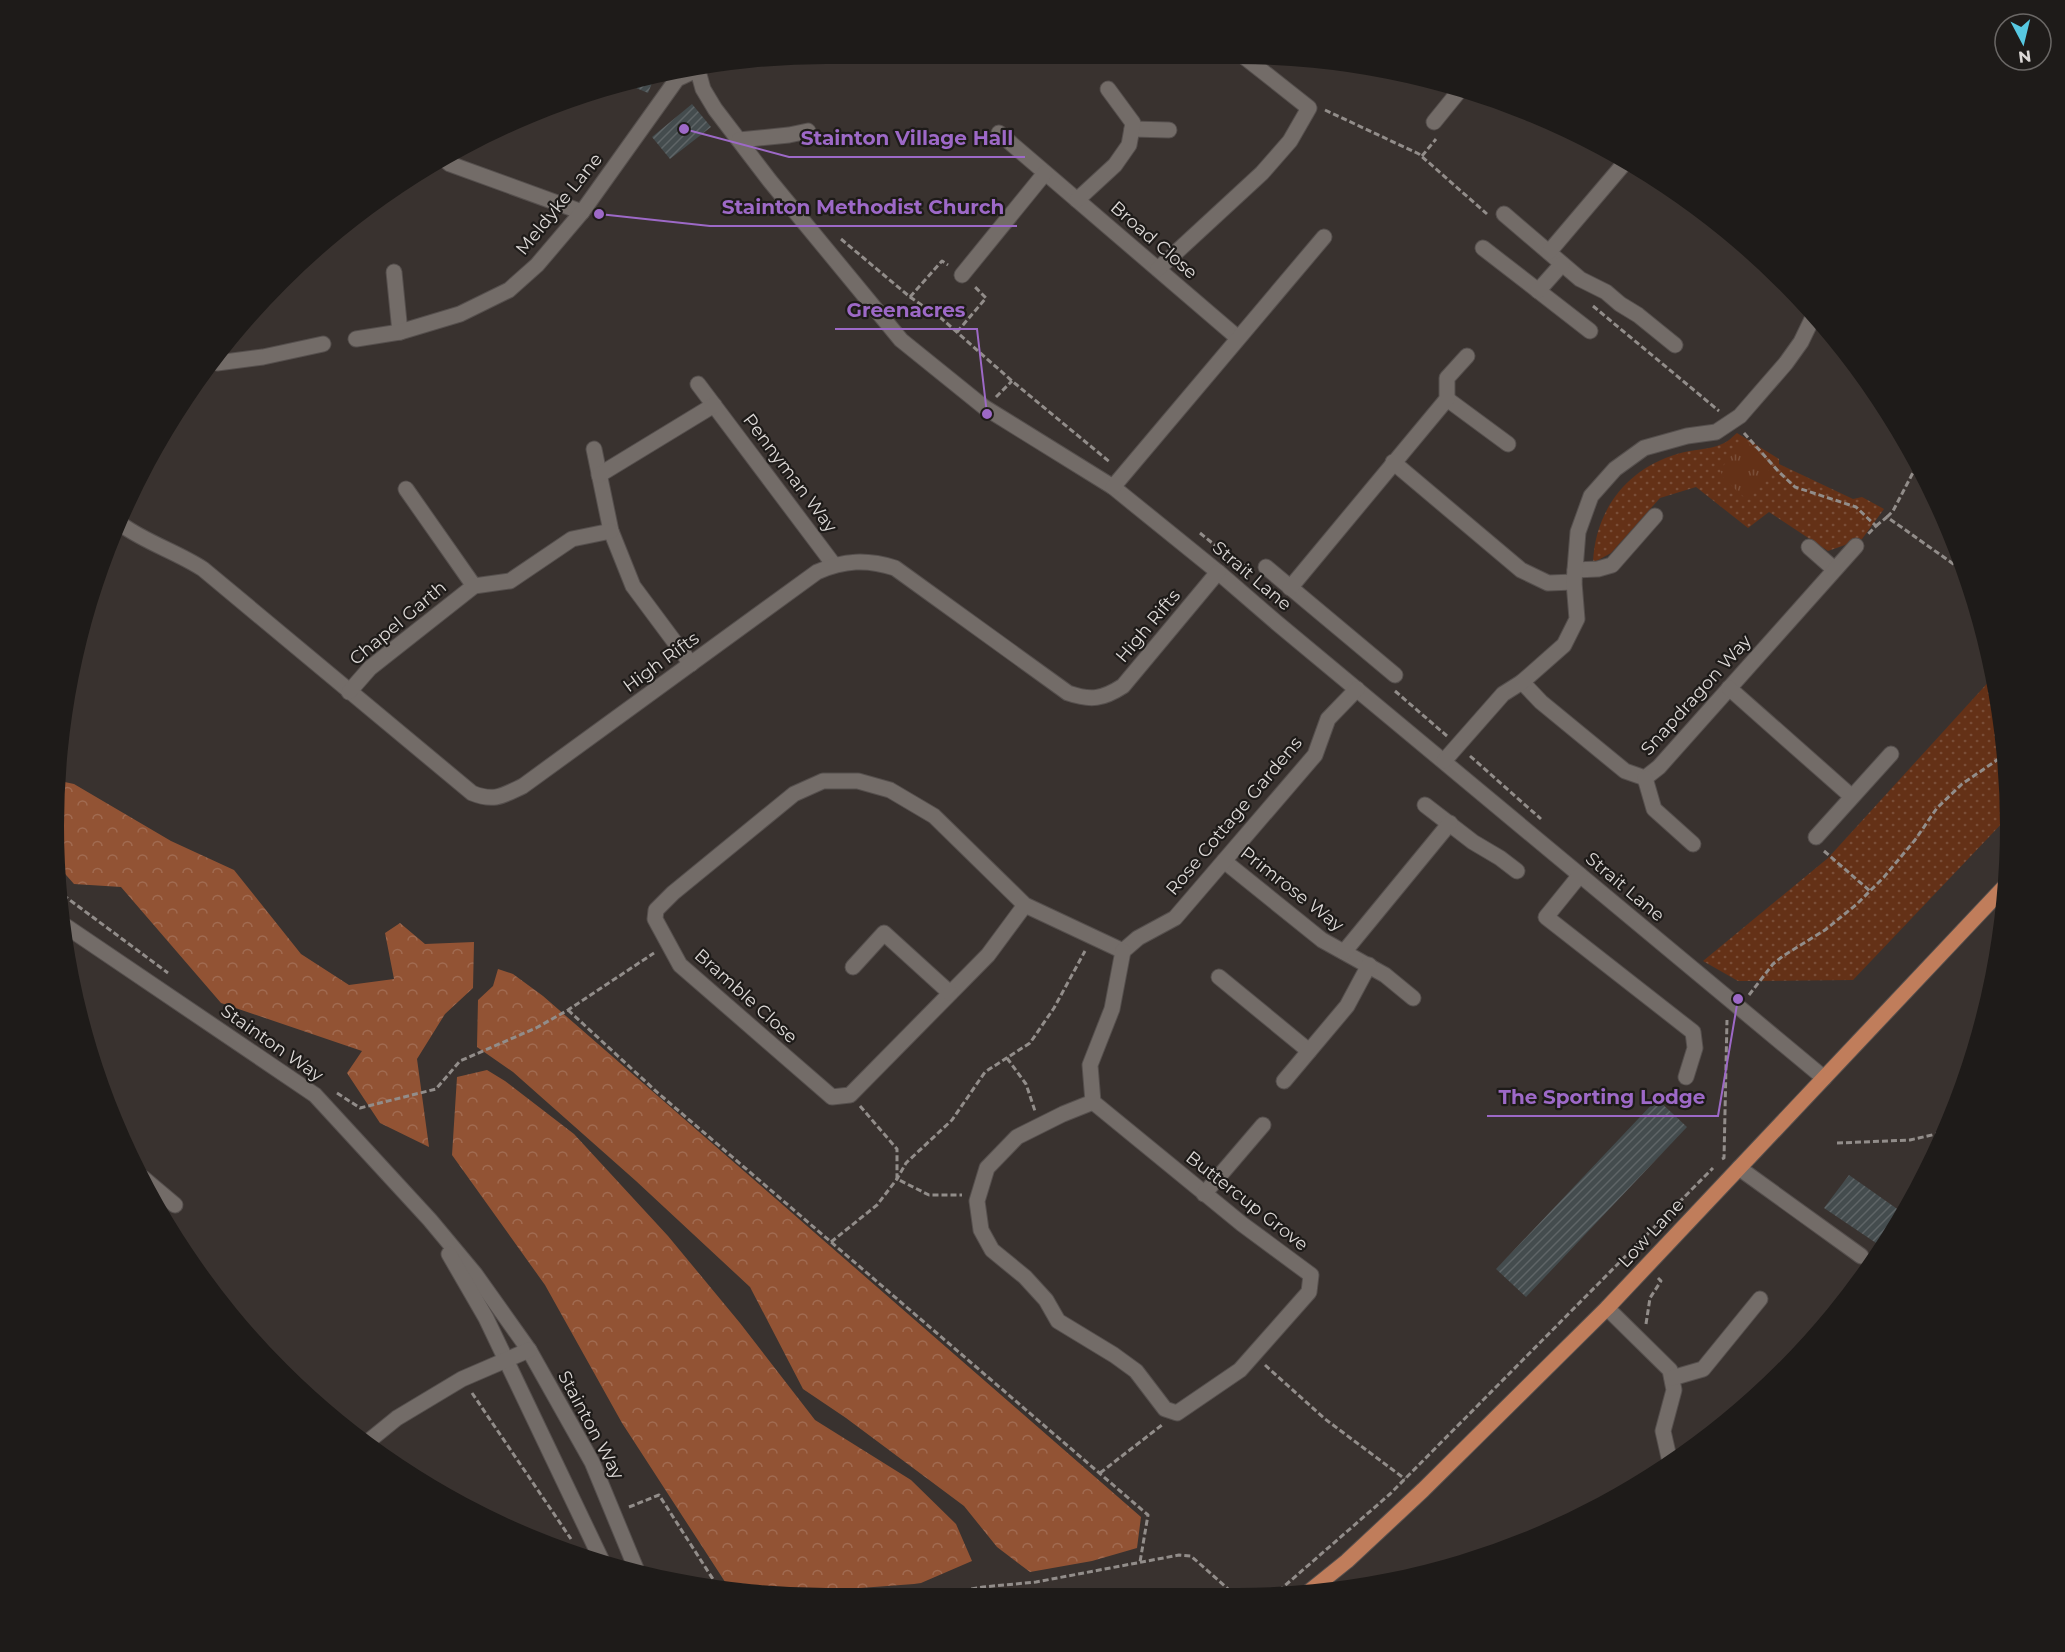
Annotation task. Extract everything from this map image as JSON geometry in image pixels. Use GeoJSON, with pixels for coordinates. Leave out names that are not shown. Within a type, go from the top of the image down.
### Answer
{"type":"FeatureCollection","features":[{"type":"Feature","properties":{"kind":"main road","name":"Low Lane"},"geometry":{"type":"LineString","coordinates":[[1320,1583],[1347,1561],[1423,1490],[1607,1308],[1997,895]]}},
{"type":"Feature","properties":{"kind":"street"},"geometry":{"type":"LineString","coordinates":[[1158,269],[1262,173],[1290,141],[1309,108],[1253,65]]}},
{"type":"Feature","properties":{"kind":"street","name":"Strait Lane"},"geometry":{"type":"LineString","coordinates":[[699,75],[703,89],[715,109],[901,340],[984,407],[1113,487],[1824,1078]]}},
{"type":"Feature","properties":{"kind":"street","name":"Meldyke Lane"},"geometry":{"type":"LineString","coordinates":[[356,339],[400,332],[460,314],[509,290],[537,265],[582,212],[677,79]]}},
{"type":"Feature","properties":{"kind":"street"},"geometry":{"type":"LineString","coordinates":[[1077,200],[1115,165],[1129,145],[1132,123],[1108,89]]}},
{"type":"Feature","properties":{"kind":"street"},"geometry":{"type":"LineString","coordinates":[[1434,122],[1455,96]]}},
{"type":"Feature","properties":{"kind":"street"},"geometry":{"type":"LineString","coordinates":[[1131,129],[1169,130]]}},
{"type":"Feature","properties":{"kind":"street"},"geometry":{"type":"LineString","coordinates":[[739,140],[808,131]]}},
{"type":"Feature","properties":{"kind":"street","name":"Broad Close"},"geometry":{"type":"LineString","coordinates":[[999,133],[1238,338]]}},
{"type":"Feature","properties":{"kind":"street"},"geometry":{"type":"LineString","coordinates":[[450,164],[582,212]]}},
{"type":"Feature","properties":{"kind":"street"},"geometry":{"type":"LineString","coordinates":[[1549,252],[1621,167]]}},
{"type":"Feature","properties":{"kind":"street"},"geometry":{"type":"LineString","coordinates":[[962,275],[1045,173]]}},
{"type":"Feature","properties":{"kind":"street"},"geometry":{"type":"LineString","coordinates":[[1504,214],[1580,279],[1606,292],[1675,345]]}},
{"type":"Feature","properties":{"kind":"street"},"geometry":{"type":"LineString","coordinates":[[1113,487],[1324,237]]}},
{"type":"Feature","properties":{"kind":"street"},"geometry":{"type":"LineString","coordinates":[[1483,248],[1590,331]]}},
{"type":"Feature","properties":{"kind":"street"},"geometry":{"type":"LineString","coordinates":[[1538,291],[1562,264]]}},
{"type":"Feature","properties":{"kind":"street"},"geometry":{"type":"LineString","coordinates":[[394,272],[400,332]]}},
{"type":"Feature","properties":{"kind":"street"},"geometry":{"type":"LineString","coordinates":[[1444,761],[1503,694],[1522,682],[1564,645],[1577,620],[1574,576],[1578,532],[1591,496],[1615,469],[1644,448],[1687,436],[1716,432],[1740,416],[1786,363],[1801,342],[1810,322]]}},
{"type":"Feature","properties":{"kind":"street"},"geometry":{"type":"LineString","coordinates":[[222,362],[263,357],[323,344]]}},
{"type":"Feature","properties":{"kind":"street"},"geometry":{"type":"LineString","coordinates":[[1290,588],[1447,399],[1447,378],[1467,356]]}},
{"type":"Feature","properties":{"kind":"street","name":"Pennyman Way"},"geometry":{"type":"LineString","coordinates":[[698,384],[834,564]]}},
{"type":"Feature","properties":{"kind":"street"},"geometry":{"type":"LineString","coordinates":[[1447,399],[1508,444]]}},
{"type":"Feature","properties":{"kind":"street"},"geometry":{"type":"LineString","coordinates":[[599,475],[714,405]]}},
{"type":"Feature","properties":{"kind":"street"},"geometry":{"type":"LineString","coordinates":[[594,449],[612,531],[633,586],[691,664]]}},
{"type":"Feature","properties":{"kind":"street"},"geometry":{"type":"LineString","coordinates":[[1393,462],[1521,570],[1548,584],[1612,565],[1655,516]]}},
{"type":"Feature","properties":{"kind":"street","name":"Chapel Garth"},"geometry":{"type":"LineString","coordinates":[[406,489],[474,586]]}},
{"type":"Feature","properties":{"kind":"street","name":"High Rifts"},"geometry":{"type":"LineString","coordinates":[[125,528],[135,535],[184,556],[203,569],[472,793],[486,799],[504,795],[523,786],[817,572],[834,564],[857,561],[878,562],[895,568],[1068,693],[1082,698],[1096,698],[1112,693],[1123,686],[1218,572]]}},
{"type":"Feature","properties":{"kind":"street","name":"Chapel Garth"},"geometry":{"type":"LineString","coordinates":[[349,692],[370,668],[474,586],[510,581],[572,539],[612,531]]}},
{"type":"Feature","properties":{"kind":"street","name":"Snapdragon Way"},"geometry":{"type":"LineString","coordinates":[[1522,682],[1541,702],[1625,771],[1645,778],[1659,767],[1856,546]]}},
{"type":"Feature","properties":{"kind":"street"},"geometry":{"type":"LineString","coordinates":[[1809,547],[1834,569]]}},
{"type":"Feature","properties":{"kind":"street"},"geometry":{"type":"LineString","coordinates":[[1266,567],[1395,675]]}},
{"type":"Feature","properties":{"kind":"street","name":"Rose Cottage Gardens"},"geometry":{"type":"LineString","coordinates":[[1123,951],[1138,938],[1174,918],[1315,755],[1328,719],[1357,688]]}},
{"type":"Feature","properties":{"kind":"street"},"geometry":{"type":"LineString","coordinates":[[1729,688],[1851,796]]}},
{"type":"Feature","properties":{"kind":"street"},"geometry":{"type":"LineString","coordinates":[[1818,842],[1851,796],[1891,754]]}},
{"type":"Feature","properties":{"kind":"street"},"geometry":{"type":"LineString","coordinates":[[1645,778],[1654,809],[1693,844]]}},
{"type":"Feature","properties":{"kind":"street","name":"Bramble Close"},"geometry":{"type":"LineString","coordinates":[[850,1095],[832,1097],[680,965],[655,919],[656,910],[673,893],[794,794],[823,781],[858,782],[890,790],[934,816],[1025,904],[1123,951]]}},
{"type":"Feature","properties":{"kind":"street"},"geometry":{"type":"LineString","coordinates":[[1425,805],[1473,842],[1517,871]]}},
{"type":"Feature","properties":{"kind":"street"},"geometry":{"type":"LineString","coordinates":[[1344,952],[1450,823]]}},
{"type":"Feature","properties":{"kind":"street","name":"Primrose Way"},"geometry":{"type":"LineString","coordinates":[[1224,861],[1322,940],[1385,975],[1413,998]]}},
{"type":"Feature","properties":{"kind":"street"},"geometry":{"type":"LineString","coordinates":[[1580,875],[1546,917],[1693,1032],[1695,1048],[1686,1077]]}},
{"type":"Feature","properties":{"kind":"street"},"geometry":{"type":"LineString","coordinates":[[850,1095],[988,955],[1025,904]]}},
{"type":"Feature","properties":{"kind":"street","name":"Stainton Way"},"geometry":{"type":"LineString","coordinates":[[72,930],[315,1095],[430,1220],[476,1274],[529,1350],[592,1462],[634,1563]]}},
{"type":"Feature","properties":{"kind":"street"},"geometry":{"type":"LineString","coordinates":[[853,967],[884,933],[950,993]]}},
{"type":"Feature","properties":{"kind":"street"},"geometry":{"type":"LineString","coordinates":[[1123,951],[1112,1009],[1090,1065],[1093,1102],[1017,1137],[987,1168],[977,1201],[981,1230],[992,1251],[1025,1277],[1046,1300],[1058,1321],[1136,1371],[1165,1409],[1177,1413]]}},
{"type":"Feature","properties":{"kind":"street"},"geometry":{"type":"LineString","coordinates":[[1284,1081],[1347,1006],[1369,965]]}},
{"type":"Feature","properties":{"kind":"street"},"geometry":{"type":"LineString","coordinates":[[1219,977],[1309,1051]]}},
{"type":"Feature","properties":{"kind":"street","name":"Buttercup Grove"},"geometry":{"type":"LineString","coordinates":[[1093,1102],[1204,1194],[1311,1275],[1309,1292],[1240,1370],[1177,1413]]}},
{"type":"Feature","properties":{"kind":"street"},"geometry":{"type":"LineString","coordinates":[[1204,1194],[1263,1125]]}},
{"type":"Feature","properties":{"kind":"street"},"geometry":{"type":"LineString","coordinates":[[1739,1168],[1861,1256]]}},
{"type":"Feature","properties":{"kind":"street"},"geometry":{"type":"LineString","coordinates":[[158,1191],[175,1205]]}},
{"type":"Feature","properties":{"kind":"street","name":"Stainton Way"},"geometry":{"type":"LineString","coordinates":[[430,1220],[486,1318],[599,1553]]}},
{"type":"Feature","properties":{"kind":"street"},"geometry":{"type":"LineString","coordinates":[[1672,1378],[1703,1369],[1760,1299]]}},
{"type":"Feature","properties":{"kind":"street"},"geometry":{"type":"LineString","coordinates":[[1607,1308],[1670,1370],[1674,1390],[1663,1431],[1668,1455]]}},
{"type":"Feature","properties":{"kind":"street"},"geometry":{"type":"LineString","coordinates":[[372,1437],[397,1419],[462,1379],[529,1350]]}},
{"type":"Feature","properties":{"kind":"path"},"geometry":{"type":"LineString","coordinates":[[1324,109],[1419,154],[1496,222],[1504,214]]}},
{"type":"Feature","properties":{"kind":"path"},"geometry":{"type":"LineString","coordinates":[[836,234],[1123,473]]}},
{"type":"Feature","properties":{"kind":"path"},"geometry":{"type":"LineString","coordinates":[[1876,526],[1898,503],[1913,473]]}},
{"type":"Feature","properties":{"kind":"path"},"geometry":{"type":"LineString","coordinates":[[1887,517],[1954,564]]}},
{"type":"Feature","properties":{"kind":"path"},"geometry":{"type":"LineString","coordinates":[[1284,1586],[1405,1479],[1724,1158],[1728,1018],[1735,1004],[1744,1000],[1773,964],[1825,930],[1870,891],[1915,840],[1937,808],[1962,783],[1997,760]]}},
{"type":"Feature","properties":{"kind":"path"},"geometry":{"type":"LineString","coordinates":[[1818,842],[1870,891]]}},
{"type":"Feature","properties":{"kind":"path"},"geometry":{"type":"LineString","coordinates":[[68,899],[177,980]]}},
{"type":"Feature","properties":{"kind":"path"},"geometry":{"type":"LineString","coordinates":[[831,1243],[877,1205],[906,1163],[952,1120],[985,1072],[1030,1043],[1054,1008],[1078,961],[1094,937]]}},
{"type":"Feature","properties":{"kind":"path"},"geometry":{"type":"LineString","coordinates":[[331,1089],[360,1108],[436,1089],[460,1061],[536,1028],[568,1010],[668,944]]}},
{"type":"Feature","properties":{"kind":"path"},"geometry":{"type":"LineString","coordinates":[[568,1010],[658,1093],[1148,1515],[1140,1563]]}},
{"type":"Feature","properties":{"kind":"path"},"geometry":{"type":"LineString","coordinates":[[1007,1058],[1026,1084],[1040,1125]]}},
{"type":"Feature","properties":{"kind":"path"},"geometry":{"type":"LineString","coordinates":[[850,1095],[897,1149],[897,1179]]}},
{"type":"Feature","properties":{"kind":"path"},"geometry":{"type":"LineString","coordinates":[[1837,1143],[1910,1140],[1935,1134]]}},
{"type":"Feature","properties":{"kind":"path"},"geometry":{"type":"LineString","coordinates":[[897,1179],[929,1195],[979,1194]]}},
{"type":"Feature","properties":{"kind":"path"},"geometry":{"type":"LineString","coordinates":[[1644,1344],[1650,1298],[1661,1281],[1646,1267]]}},
{"type":"Feature","properties":{"kind":"path"},"geometry":{"type":"LineString","coordinates":[[1253,1355],[1325,1419],[1405,1479]]}},
{"type":"Feature","properties":{"kind":"path"},"geometry":{"type":"LineString","coordinates":[[462,1379],[574,1543]]}},
{"type":"Feature","properties":{"kind":"path"},"geometry":{"type":"LineString","coordinates":[[1100,1473],[1177,1413]]}},
{"type":"Feature","properties":{"kind":"path"},"geometry":{"type":"LineString","coordinates":[[614,1515],[659,1495],[713,1579]]}},
{"type":"Feature","properties":{"kind":"path"},"geometry":{"type":"LineString","coordinates":[[977,1588],[1036,1582],[1179,1555],[1191,1556],[1228,1588]]}},
{"type":"Feature","properties":{"kind":"green space"},"geometry":{"type":"Polygon","coordinates":[[[1737,433],[1779,459],[1779,464],[1853,499],[1862,497],[1884,509],[1862,539],[1828,551],[1769,512],[1748,528],[1696,487],[1660,498],[1611,553],[1593,563],[1595,544],[1607,509],[1629,481],[1659,461],[1683,452],[1717,446],[1737,433]]]}},
{"type":"Feature","properties":{"kind":"green space"},"geometry":{"type":"Polygon","coordinates":[[[1744,439],[1758,453],[1771,474],[1744,497],[1724,479],[1720,470],[1744,439]]]}},
{"type":"Feature","properties":{"kind":"green space"},"geometry":{"type":"Polygon","coordinates":[[[1987,684],[1999,776],[2000,825],[1853,980],[1738,981],[1703,961],[1828,858],[1987,684]]]}},
{"type":"Feature","properties":{"kind":"green space"},"geometry":{"type":"Polygon","coordinates":[[[66,782],[74,784],[171,841],[234,870],[301,954],[349,985],[394,979],[385,933],[400,923],[425,944],[474,942],[473,988],[445,1014],[417,1059],[429,1147],[380,1123],[347,1073],[362,1051],[221,1003],[121,887],[74,884],[66,875],[64,826],[66,782]]]}},
{"type":"Feature","properties":{"kind":"green space"},"geometry":{"type":"Polygon","coordinates":[[[498,969],[513,974],[543,996],[1141,1517],[1137,1548],[1092,1561],[1030,1572],[997,1547],[964,1506],[846,1418],[803,1389],[750,1287],[636,1181],[513,1072],[477,1047],[478,1000],[493,986],[498,969]]]}},
{"type":"Feature","properties":{"kind":"green space"},"geometry":{"type":"Polygon","coordinates":[[[487,1070],[505,1081],[574,1134],[668,1236],[740,1323],[815,1420],[911,1480],[956,1524],[972,1561],[914,1584],[826,1588],[724,1581],[622,1423],[545,1285],[452,1155],[457,1077],[487,1070]]]}},
{"type":"Feature","properties":{"kind":"building"},"geometry":{"type":"Polygon","coordinates":[[[651,85],[648,93],[637,88],[651,85]]]}},
{"type":"Feature","properties":{"kind":"building"},"geometry":{"type":"Polygon","coordinates":[[[692,104],[711,127],[670,159],[652,137],[692,104]]]}},
{"type":"Feature","properties":{"kind":"building"},"geometry":{"type":"Polygon","coordinates":[[[1657,1099],[1687,1127],[1526,1297],[1496,1269],[1657,1099]]]}},
{"type":"Feature","properties":{"kind":"building"},"geometry":{"type":"Polygon","coordinates":[[[1849,1175],[1897,1209],[1876,1243],[1824,1208],[1849,1175]]]}},
{"type":"Feature","properties":{"kind":"place","name":"Stainton Village Hall"},"geometry":{"type":"Point","coordinates":[684,129]}},
{"type":"Feature","properties":{"kind":"place","name":"Stainton Methodist Church"},"geometry":{"type":"Point","coordinates":[599,214]}},
{"type":"Feature","properties":{"kind":"place","name":"Greenacres"},"geometry":{"type":"Point","coordinates":[987,414]}},
{"type":"Feature","properties":{"kind":"place","name":"The Sporting Lodge"},"geometry":{"type":"Point","coordinates":[1738,999]}}]}
